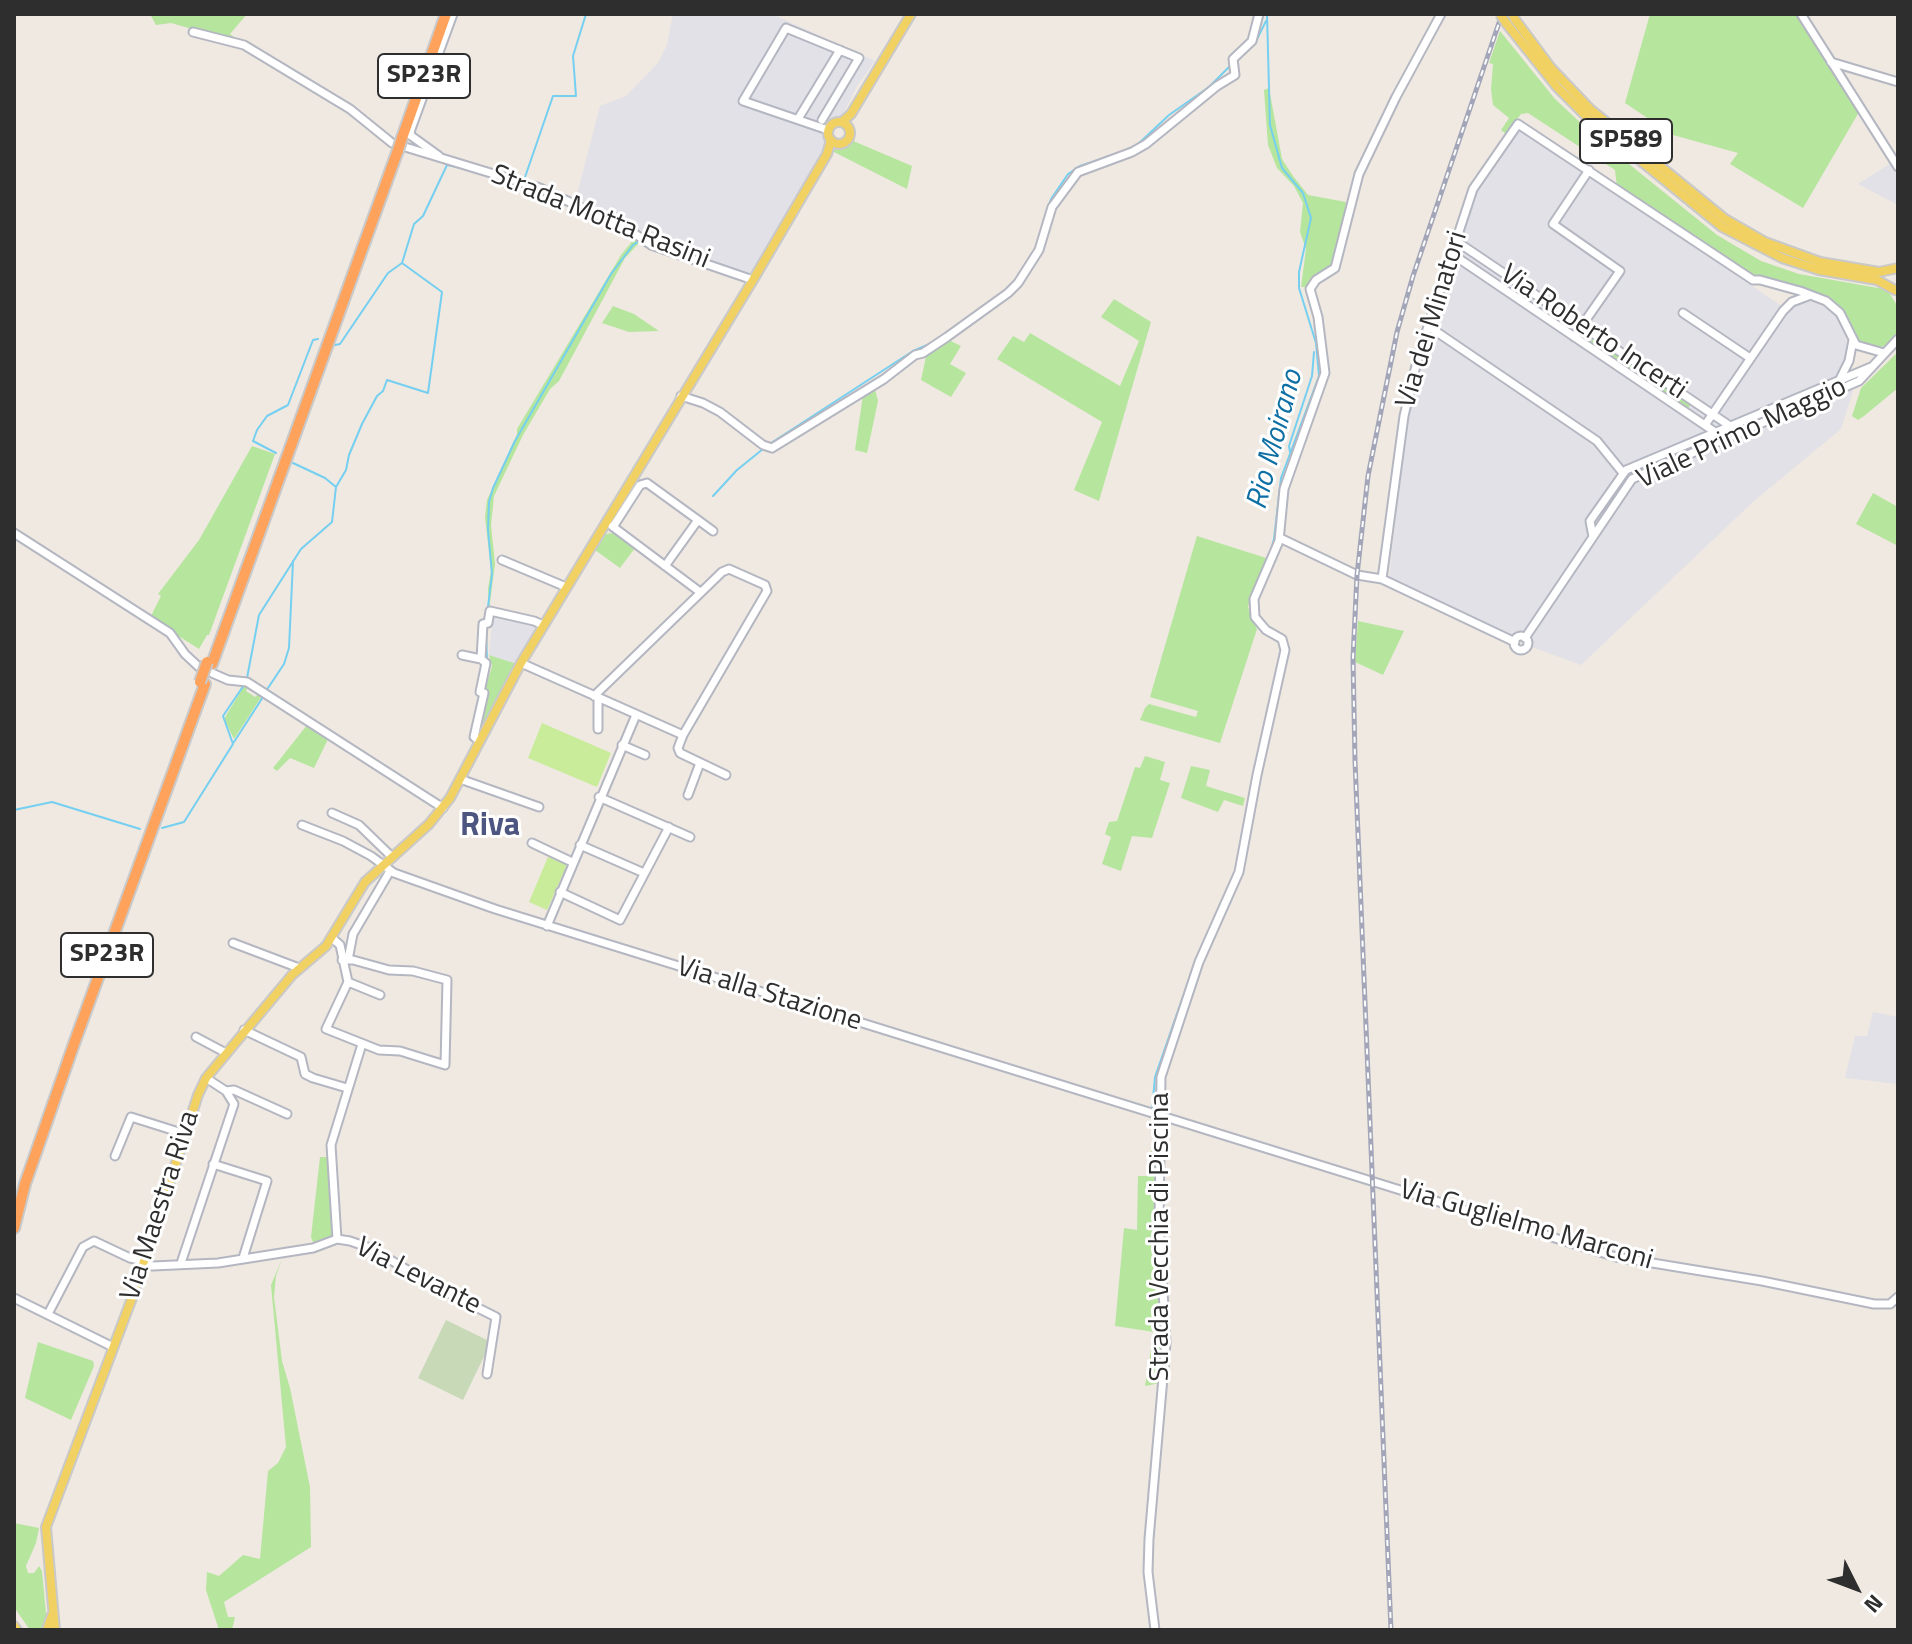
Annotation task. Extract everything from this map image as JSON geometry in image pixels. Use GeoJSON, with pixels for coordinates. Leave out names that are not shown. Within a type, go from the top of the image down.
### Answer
{"type":"FeatureCollection","features":[{"type":"Feature","properties":{"kind":"highway","name":"SP23R"},"geometry":{"type":"LineString","coordinates":[[14,1206],[69,1042],[395,150],[440,14]]}},
{"type":"Feature","properties":{"kind":"highway","name":"SP23R"},"geometry":{"type":"LineString","coordinates":[[399,138],[446,14]]}},
{"type":"Feature","properties":{"kind":"highway","name":"SP23R"},"geometry":{"type":"LineString","coordinates":[[14,1228],[25,1184],[202,683]]}},
{"type":"Feature","properties":{"kind":"main road"},"geometry":{"type":"LineString","coordinates":[[834,142],[828,130],[834,123],[845,125],[911,14]]}},
{"type":"Feature","properties":{"kind":"main road","name":"SP589"},"geometry":{"type":"LineString","coordinates":[[1506,17],[1590,109],[1725,219],[1765,242],[1820,262],[1879,272],[1898,267],[1894,283],[1896,293]]}},
{"type":"Feature","properties":{"kind":"main road","name":"SP589"},"geometry":{"type":"LineString","coordinates":[[1506,17],[1557,87],[1587,117],[1714,221],[1742,240],[1782,258],[1819,270],[1877,280],[1896,293]]}},
{"type":"Feature","properties":{"kind":"main road","name":"Via Maestra Riva"},"geometry":{"type":"LineString","coordinates":[[55,1630],[46,1527],[113,1347],[206,1078],[299,968],[332,938],[356,893],[386,868],[392,857],[443,808],[543,625],[609,524],[681,396],[834,142],[847,140],[845,125]]}},
{"type":"Feature","properties":{"kind":"main road"},"geometry":{"type":"LineString","coordinates":[[47,1630],[53,1610]]}},
{"type":"Feature","properties":{"kind":"street"},"geometry":{"type":"LineString","coordinates":[[440,157],[410,135],[453,14]]}},
{"type":"Feature","properties":{"kind":"street"},"geometry":{"type":"LineString","coordinates":[[681,396],[720,412],[767,447],[884,379],[915,355],[947,337],[1018,283],[1039,250],[1058,196],[1078,172],[1146,144],[1235,75],[1233,62],[1252,41],[1259,14]]}},
{"type":"Feature","properties":{"kind":"street","name":"Strada Vecchia di Piscina"},"geometry":{"type":"LineString","coordinates":[[1155,1630],[1148,1572],[1149,1539],[1166,1343],[1159,1246],[1160,1084],[1199,962],[1239,872],[1285,650],[1282,639],[1266,630],[1255,617],[1254,599],[1280,538],[1284,489],[1325,373],[1318,317],[1310,289],[1316,280],[1335,268],[1359,174],[1441,14]]}},
{"type":"Feature","properties":{"kind":"street"},"geometry":{"type":"LineString","coordinates":[[1801,14],[1898,167]]}},
{"type":"Feature","properties":{"kind":"street"},"geometry":{"type":"LineString","coordinates":[[822,120],[859,59],[786,28],[743,101],[828,130]]}},
{"type":"Feature","properties":{"kind":"street","name":"Strada Motta Rasini"},"geometry":{"type":"LineString","coordinates":[[193,32],[244,45],[350,109],[392,143],[540,188],[631,231],[651,245],[753,280]]}},
{"type":"Feature","properties":{"kind":"street"},"geometry":{"type":"LineString","coordinates":[[798,119],[840,50]]}},
{"type":"Feature","properties":{"kind":"street"},"geometry":{"type":"LineString","coordinates":[[1831,62],[1898,82]]}},
{"type":"Feature","properties":{"kind":"street","name":"Via dei Minatori"},"geometry":{"type":"LineString","coordinates":[[1382,579],[1410,384],[1473,189],[1518,124],[1589,170]]}},
{"type":"Feature","properties":{"kind":"street"},"geometry":{"type":"LineString","coordinates":[[1574,337],[1620,271],[1553,224],[1589,170],[1753,280],[1810,295],[1834,306],[1848,326],[1853,340],[1861,348],[1884,353]]}},
{"type":"Feature","properties":{"kind":"street","name":"Via Roberto Incerti"},"geometry":{"type":"LineString","coordinates":[[1456,241],[1712,414],[1722,429]]}},
{"type":"Feature","properties":{"kind":"street","name":"Via Roberto Incerti"},"geometry":{"type":"LineString","coordinates":[[1452,254],[1703,424],[1722,429]]}},
{"type":"Feature","properties":{"kind":"street"},"geometry":{"type":"LineString","coordinates":[[1469,265],[1476,254]]}},
{"type":"Feature","properties":{"kind":"street"},"geometry":{"type":"LineString","coordinates":[[1696,440],[1703,424],[1787,306],[1810,295]]}},
{"type":"Feature","properties":{"kind":"street"},"geometry":{"type":"LineString","coordinates":[[1683,313],[1750,358]]}},
{"type":"Feature","properties":{"kind":"street"},"geometry":{"type":"LineString","coordinates":[[1428,326],[1597,441],[1623,473]]}},
{"type":"Feature","properties":{"kind":"street","name":"Viale Primo Maggio"},"geometry":{"type":"LineString","coordinates":[[1593,537],[1632,479],[1859,381],[1898,339]]}},
{"type":"Feature","properties":{"kind":"street"},"geometry":{"type":"LineString","coordinates":[[1838,391],[1837,381],[1849,361],[1853,340]]}},
{"type":"Feature","properties":{"kind":"street","name":"Viale Primo Maggio"},"geometry":{"type":"LineString","coordinates":[[1593,537],[1590,521],[1623,473],[1871,367]]}},
{"type":"Feature","properties":{"kind":"street"},"geometry":{"type":"LineString","coordinates":[[1722,429],[1726,439]]}},
{"type":"Feature","properties":{"kind":"street"},"geometry":{"type":"LineString","coordinates":[[700,592],[609,524],[640,485],[647,483],[713,531]]}},
{"type":"Feature","properties":{"kind":"street"},"geometry":{"type":"LineString","coordinates":[[665,566],[698,520]]}},
{"type":"Feature","properties":{"kind":"street"},"geometry":{"type":"LineString","coordinates":[[14,533],[170,633],[193,663],[208,667],[228,680],[247,682],[443,808]]}},
{"type":"Feature","properties":{"kind":"street"},"geometry":{"type":"LineString","coordinates":[[1280,538],[1357,575],[1382,579],[1515,642],[1516,647],[1523,650],[1528,643],[1525,638],[1593,537]]}},
{"type":"Feature","properties":{"kind":"street"},"geometry":{"type":"LineString","coordinates":[[502,560],[566,587]]}},
{"type":"Feature","properties":{"kind":"street"},"geometry":{"type":"LineString","coordinates":[[598,729],[596,697],[700,592],[729,569],[765,585],[767,591],[683,735],[678,751],[726,775]]}},
{"type":"Feature","properties":{"kind":"street","name":"Via Maestra Riva"},"geometry":{"type":"LineString","coordinates":[[479,740],[474,737],[484,693],[480,692],[486,663],[481,659],[483,624],[488,623],[490,611],[543,625]]}},
{"type":"Feature","properties":{"kind":"street"},"geometry":{"type":"LineString","coordinates":[[462,655],[481,659]]}},
{"type":"Feature","properties":{"kind":"street"},"geometry":{"type":"LineString","coordinates":[[521,663],[683,735]]}},
{"type":"Feature","properties":{"kind":"street"},"geometry":{"type":"LineString","coordinates":[[547,926],[636,715]]}},
{"type":"Feature","properties":{"kind":"street"},"geometry":{"type":"LineString","coordinates":[[622,745],[645,755]]}},
{"type":"Feature","properties":{"kind":"street"},"geometry":{"type":"LineString","coordinates":[[688,795],[700,763]]}},
{"type":"Feature","properties":{"kind":"street"},"geometry":{"type":"LineString","coordinates":[[460,779],[539,807]]}},
{"type":"Feature","properties":{"kind":"street"},"geometry":{"type":"LineString","coordinates":[[599,797],[690,837]]}},
{"type":"Feature","properties":{"kind":"street"},"geometry":{"type":"LineString","coordinates":[[332,813],[359,825],[392,857]]}},
{"type":"Feature","properties":{"kind":"street","name":"Via alla Stazione"},"geometry":{"type":"LineString","coordinates":[[302,825],[343,841],[386,868],[547,926],[1159,1115]]}},
{"type":"Feature","properties":{"kind":"street"},"geometry":{"type":"LineString","coordinates":[[560,892],[620,920],[669,827]]}},
{"type":"Feature","properties":{"kind":"street"},"geometry":{"type":"LineString","coordinates":[[532,843],[572,862]]}},
{"type":"Feature","properties":{"kind":"street"},"geometry":{"type":"LineString","coordinates":[[580,845],[644,873]]}},
{"type":"Feature","properties":{"kind":"street"},"geometry":{"type":"LineString","coordinates":[[345,960],[353,934],[386,868]]}},
{"type":"Feature","properties":{"kind":"street"},"geometry":{"type":"LineString","coordinates":[[332,938],[339,943],[348,982],[326,1029],[379,1050],[400,1051],[445,1065],[447,980],[345,960]]}},
{"type":"Feature","properties":{"kind":"street"},"geometry":{"type":"LineString","coordinates":[[233,943],[299,968]]}},
{"type":"Feature","properties":{"kind":"street"},"geometry":{"type":"LineString","coordinates":[[348,982],[380,995]]}},
{"type":"Feature","properties":{"kind":"street"},"geometry":{"type":"LineString","coordinates":[[244,1030],[301,1057],[305,1074],[347,1088]]}},
{"type":"Feature","properties":{"kind":"street"},"geometry":{"type":"LineString","coordinates":[[196,1037],[226,1053]]}},
{"type":"Feature","properties":{"kind":"street","name":"Via Levante"},"geometry":{"type":"LineString","coordinates":[[362,1044],[331,1145],[337,1239],[370,1248],[496,1317],[487,1374]]}},
{"type":"Feature","properties":{"kind":"street"},"geometry":{"type":"LineString","coordinates":[[181,1263],[234,1104],[226,1091],[206,1078]]}},
{"type":"Feature","properties":{"kind":"street"},"geometry":{"type":"LineString","coordinates":[[226,1091],[234,1090],[287,1114]]}},
{"type":"Feature","properties":{"kind":"street","name":"Via Guglielmo Marconi"},"geometry":{"type":"LineString","coordinates":[[1159,1115],[1616,1257],[1874,1304],[1890,1304],[1898,1297]]}},
{"type":"Feature","properties":{"kind":"street"},"geometry":{"type":"LineString","coordinates":[[115,1156],[131,1117],[185,1134]]}},
{"type":"Feature","properties":{"kind":"street"},"geometry":{"type":"LineString","coordinates":[[213,1164],[267,1181],[243,1258]]}},
{"type":"Feature","properties":{"kind":"street"},"geometry":{"type":"LineString","coordinates":[[48,1314],[83,1247],[94,1241],[153,1266],[218,1263],[313,1248],[337,1239]]}},
{"type":"Feature","properties":{"kind":"street"},"geometry":{"type":"LineString","coordinates":[[14,1298],[113,1347]]}},
{"type":"Feature","properties":{"kind":"shaded area"},"geometry":{"type":"Polygon","coordinates":[[[673,14],[772,14],[875,61],[857,86],[843,115],[830,119],[823,131],[825,148],[750,275],[653,244],[575,202],[600,106],[626,96],[658,63],[667,45],[673,14]]]}},
{"type":"Feature","properties":{"kind":"shaded area"},"geometry":{"type":"Polygon","coordinates":[[[1518,126],[1786,309],[1806,300],[1829,308],[1837,316],[1846,336],[1853,391],[1841,429],[1754,501],[1581,665],[1532,647],[1529,635],[1523,632],[1512,635],[1389,577],[1409,404],[1440,295],[1476,192],[1518,126]]]}},
{"type":"Feature","properties":{"kind":"shaded area"},"geometry":{"type":"Polygon","coordinates":[[[1891,163],[1898,174],[1898,205],[1858,184],[1891,163]]]}},
{"type":"Feature","properties":{"kind":"shaded area"},"geometry":{"type":"Polygon","coordinates":[[[493,614],[539,625],[517,664],[489,655],[493,614]]]}},
{"type":"Feature","properties":{"kind":"shaded area"},"geometry":{"type":"Polygon","coordinates":[[[1873,1012],[1898,1017],[1898,1084],[1845,1078],[1855,1036],[1867,1036],[1873,1012]]]}},
{"type":"Feature","properties":{"kind":"green space"},"geometry":{"type":"Polygon","coordinates":[[[150,14],[247,14],[230,34],[234,37],[231,40],[171,23],[156,25],[150,14]]]}},
{"type":"Feature","properties":{"kind":"green space"},"geometry":{"type":"Polygon","coordinates":[[[1650,14],[1797,14],[1859,112],[1803,208],[1730,164],[1738,153],[1673,135],[1625,103],[1650,14]]]}},
{"type":"Feature","properties":{"kind":"green space"},"geometry":{"type":"Polygon","coordinates":[[[1500,31],[1555,99],[1598,139],[1717,235],[1761,261],[1799,274],[1884,289],[1898,307],[1898,334],[1884,346],[1873,349],[1862,345],[1855,338],[1848,317],[1834,301],[1747,274],[1617,188],[1615,170],[1528,113],[1521,114],[1506,134],[1501,130],[1509,118],[1493,105],[1493,64],[1489,63],[1500,31]]]}},
{"type":"Feature","properties":{"kind":"green space"},"geometry":{"type":"Polygon","coordinates":[[[1269,88],[1282,159],[1293,176],[1308,195],[1346,202],[1334,266],[1309,287],[1301,287],[1306,249],[1300,232],[1303,203],[1294,186],[1277,168],[1268,145],[1264,90],[1269,88]]]}},
{"type":"Feature","properties":{"kind":"green space"},"geometry":{"type":"Polygon","coordinates":[[[851,140],[912,166],[907,189],[832,151],[851,140]]]}},
{"type":"Feature","properties":{"kind":"green space"},"geometry":{"type":"Polygon","coordinates":[[[634,239],[640,242],[625,258],[559,381],[550,389],[523,435],[494,496],[491,525],[495,564],[489,610],[491,570],[485,517],[487,500],[517,429],[621,255],[634,239]]]}},
{"type":"Feature","properties":{"kind":"green space"},"geometry":{"type":"Polygon","coordinates":[[[1114,299],[1151,322],[1099,501],[1074,490],[1102,422],[997,359],[1013,336],[1024,342],[1030,333],[1120,386],[1139,341],[1101,317],[1114,299]]]}},
{"type":"Feature","properties":{"kind":"green space"},"geometry":{"type":"Polygon","coordinates":[[[613,306],[634,314],[659,331],[629,332],[602,323],[613,306]]]}},
{"type":"Feature","properties":{"kind":"green space"},"geometry":{"type":"Polygon","coordinates":[[[1593,338],[1691,404],[1687,410],[1589,344],[1593,338]]]}},
{"type":"Feature","properties":{"kind":"green space"},"geometry":{"type":"Polygon","coordinates":[[[947,339],[961,346],[950,364],[966,373],[951,397],[921,380],[927,352],[947,339]]]}},
{"type":"Feature","properties":{"kind":"green space"},"geometry":{"type":"Polygon","coordinates":[[[1898,352],[1898,388],[1858,420],[1852,416],[1861,388],[1898,352]]]}},
{"type":"Feature","properties":{"kind":"green space"},"geometry":{"type":"Polygon","coordinates":[[[875,389],[878,401],[867,453],[855,450],[863,395],[875,389]]]}},
{"type":"Feature","properties":{"kind":"green space"},"geometry":{"type":"Polygon","coordinates":[[[252,446],[275,454],[209,635],[199,649],[150,618],[161,596],[158,594],[199,540],[252,446]]]}},
{"type":"Feature","properties":{"kind":"green space"},"geometry":{"type":"Polygon","coordinates":[[[1873,493],[1898,507],[1898,546],[1856,524],[1873,493]]]}},
{"type":"Feature","properties":{"kind":"green space"},"geometry":{"type":"Polygon","coordinates":[[[613,533],[635,548],[620,568],[595,550],[606,534],[613,533]]]}},
{"type":"Feature","properties":{"kind":"green space"},"geometry":{"type":"Polygon","coordinates":[[[1197,536],[1266,558],[1248,607],[1257,629],[1220,743],[1140,720],[1149,704],[1196,717],[1198,711],[1150,697],[1197,536]]]}},
{"type":"Feature","properties":{"kind":"green space"},"geometry":{"type":"Polygon","coordinates":[[[1358,621],[1404,631],[1383,675],[1355,662],[1358,621]]]}},
{"type":"Feature","properties":{"kind":"green space"},"geometry":{"type":"Polygon","coordinates":[[[489,655],[517,664],[478,736],[492,666],[489,655]]]}},
{"type":"Feature","properties":{"kind":"green space"},"geometry":{"type":"Polygon","coordinates":[[[245,684],[248,686],[246,691],[255,697],[258,694],[262,696],[234,739],[224,719],[245,684]]]}},
{"type":"Feature","properties":{"kind":"green space"},"geometry":{"type":"Polygon","coordinates":[[[542,723],[611,753],[597,787],[528,758],[542,723]]]}},
{"type":"Feature","properties":{"kind":"green space"},"geometry":{"type":"Polygon","coordinates":[[[307,725],[329,737],[314,768],[290,758],[277,771],[273,768],[307,725]]]}},
{"type":"Feature","properties":{"kind":"green space"},"geometry":{"type":"Polygon","coordinates":[[[1145,756],[1165,762],[1160,780],[1170,783],[1152,838],[1132,836],[1121,871],[1102,864],[1111,837],[1105,834],[1109,822],[1117,821],[1135,767],[1140,768],[1145,756]]]}},
{"type":"Feature","properties":{"kind":"green space"},"geometry":{"type":"Polygon","coordinates":[[[1191,766],[1210,770],[1206,786],[1245,798],[1243,806],[1224,800],[1218,812],[1181,798],[1191,766]]]}},
{"type":"Feature","properties":{"kind":"green space"},"geometry":{"type":"Polygon","coordinates":[[[548,857],[567,865],[547,910],[529,902],[548,857]]]}},
{"type":"Feature","properties":{"kind":"green space"},"geometry":{"type":"Polygon","coordinates":[[[1157,1150],[1158,1262],[1165,1337],[1160,1383],[1145,1386],[1154,1332],[1115,1326],[1124,1228],[1137,1230],[1138,1176],[1149,1176],[1151,1151],[1157,1150]]]}},
{"type":"Feature","properties":{"kind":"green space"},"geometry":{"type":"Polygon","coordinates":[[[320,1157],[330,1157],[334,1238],[314,1245],[311,1237],[320,1157]]]}},
{"type":"Feature","properties":{"kind":"green space"},"geometry":{"type":"Polygon","coordinates":[[[282,1259],[274,1297],[282,1361],[310,1487],[311,1547],[224,1602],[228,1617],[235,1617],[232,1630],[219,1630],[206,1590],[207,1572],[219,1576],[243,1555],[260,1559],[268,1471],[278,1463],[286,1447],[271,1285],[282,1259]]]}},
{"type":"Feature","properties":{"kind":"green space"},"geometry":{"type":"Polygon","coordinates":[[[446,1320],[491,1342],[463,1400],[418,1378],[446,1320]]]}},
{"type":"Feature","properties":{"kind":"green space"},"geometry":{"type":"Polygon","coordinates":[[[38,1342],[93,1361],[94,1366],[71,1420],[25,1398],[38,1342]]]}},
{"type":"Feature","properties":{"kind":"green space"},"geometry":{"type":"Polygon","coordinates":[[[14,1523],[39,1528],[26,1566],[28,1573],[34,1573],[39,1566],[42,1571],[46,1623],[39,1630],[30,1630],[14,1607],[14,1523]]]}},
{"type":"Feature","properties":{"kind":"waterway"},"geometry":{"type":"LineString","coordinates":[[524,180],[553,96],[576,96],[573,56],[586,14]]}},
{"type":"Feature","properties":{"kind":"waterway","name":"Rio Moirano"},"geometry":{"type":"LineString","coordinates":[[1267,14],[1270,125],[1282,168],[1303,193],[1311,218],[1299,272],[1299,288],[1316,343],[1319,376],[1281,478],[1270,554]]}},
{"type":"Feature","properties":{"kind":"waterway"},"geometry":{"type":"LineString","coordinates":[[1256,41],[1266,21]]}},
{"type":"Feature","properties":{"kind":"waterway"},"geometry":{"type":"LineString","coordinates":[[1136,146],[1169,115],[1209,87],[1231,65]]}},
{"type":"Feature","properties":{"kind":"waterway"},"geometry":{"type":"LineString","coordinates":[[1043,225],[1051,199],[1068,174],[1080,166],[1119,153]]}},
{"type":"Feature","properties":{"kind":"waterway"},"geometry":{"type":"LineString","coordinates":[[335,345],[340,344],[388,273],[402,263],[414,224],[423,216],[447,165],[466,169]]}},
{"type":"Feature","properties":{"kind":"waterway"},"geometry":{"type":"LineString","coordinates":[[488,607],[492,574],[489,502],[493,488],[515,441],[611,274],[639,241]]}},
{"type":"Feature","properties":{"kind":"waterway"},"geometry":{"type":"LineString","coordinates":[[247,678],[259,615],[301,549],[332,522],[336,487],[346,470],[362,424],[387,380],[428,393],[442,292],[402,263]]}},
{"type":"Feature","properties":{"kind":"waterway"},"geometry":{"type":"LineString","coordinates":[[768,445],[913,351],[932,343],[981,308]]}},
{"type":"Feature","properties":{"kind":"waterway"},"geometry":{"type":"LineString","coordinates":[[276,453],[253,441],[257,430],[267,416],[288,405],[313,340],[318,339]]}},
{"type":"Feature","properties":{"kind":"waterway"},"geometry":{"type":"LineString","coordinates":[[1290,452],[1289,446],[1312,376],[1314,352]]}},
{"type":"Feature","properties":{"kind":"waterway"},"geometry":{"type":"LineString","coordinates":[[713,496],[737,470],[763,449]]}},
{"type":"Feature","properties":{"kind":"waterway"},"geometry":{"type":"LineString","coordinates":[[293,463],[325,478],[336,487]]}},
{"type":"Feature","properties":{"kind":"waterway"},"geometry":{"type":"LineString","coordinates":[[266,691],[284,664],[289,648],[293,561]]}},
{"type":"Feature","properties":{"kind":"waterway","name":"Rio Moirano"},"geometry":{"type":"LineString","coordinates":[[1265,624],[1280,634]]}},
{"type":"Feature","properties":{"kind":"waterway"},"geometry":{"type":"LineString","coordinates":[[486,633],[487,659]]}},
{"type":"Feature","properties":{"kind":"waterway","name":"Rio Moirano"},"geometry":{"type":"LineString","coordinates":[[1285,638],[1289,648],[1286,661]]}},
{"type":"Feature","properties":{"kind":"waterway"},"geometry":{"type":"LineString","coordinates":[[162,828],[184,822],[233,744],[223,716],[244,685]]}},
{"type":"Feature","properties":{"kind":"waterway"},"geometry":{"type":"LineString","coordinates":[[234,742],[263,697]]}},
{"type":"Feature","properties":{"kind":"waterway"},"geometry":{"type":"LineString","coordinates":[[14,810],[52,802],[140,829]]}},
{"type":"Feature","properties":{"kind":"waterway","name":"Rio Moirano"},"geometry":{"type":"LineString","coordinates":[[1226,903],[1230,903],[1235,890]]}},
{"type":"Feature","properties":{"kind":"waterway","name":"Rio Moirano"},"geometry":{"type":"LineString","coordinates":[[1152,1111],[1155,1077],[1194,965]]}},
{"type":"Feature","properties":{"kind":"waterway","name":"Rio Moirano"},"geometry":{"type":"LineString","coordinates":[[1152,1117],[1154,1132]]}},
{"type":"Feature","properties":{"kind":"railway"},"geometry":{"type":"LineString","coordinates":[[1391,1630],[1355,761],[1353,658],[1357,575],[1368,476],[1397,332],[1502,14]]}},
{"type":"Feature","properties":{"kind":"district","name":"Riva"},"geometry":{"type":"Point","coordinates":[490,827]}}]}
